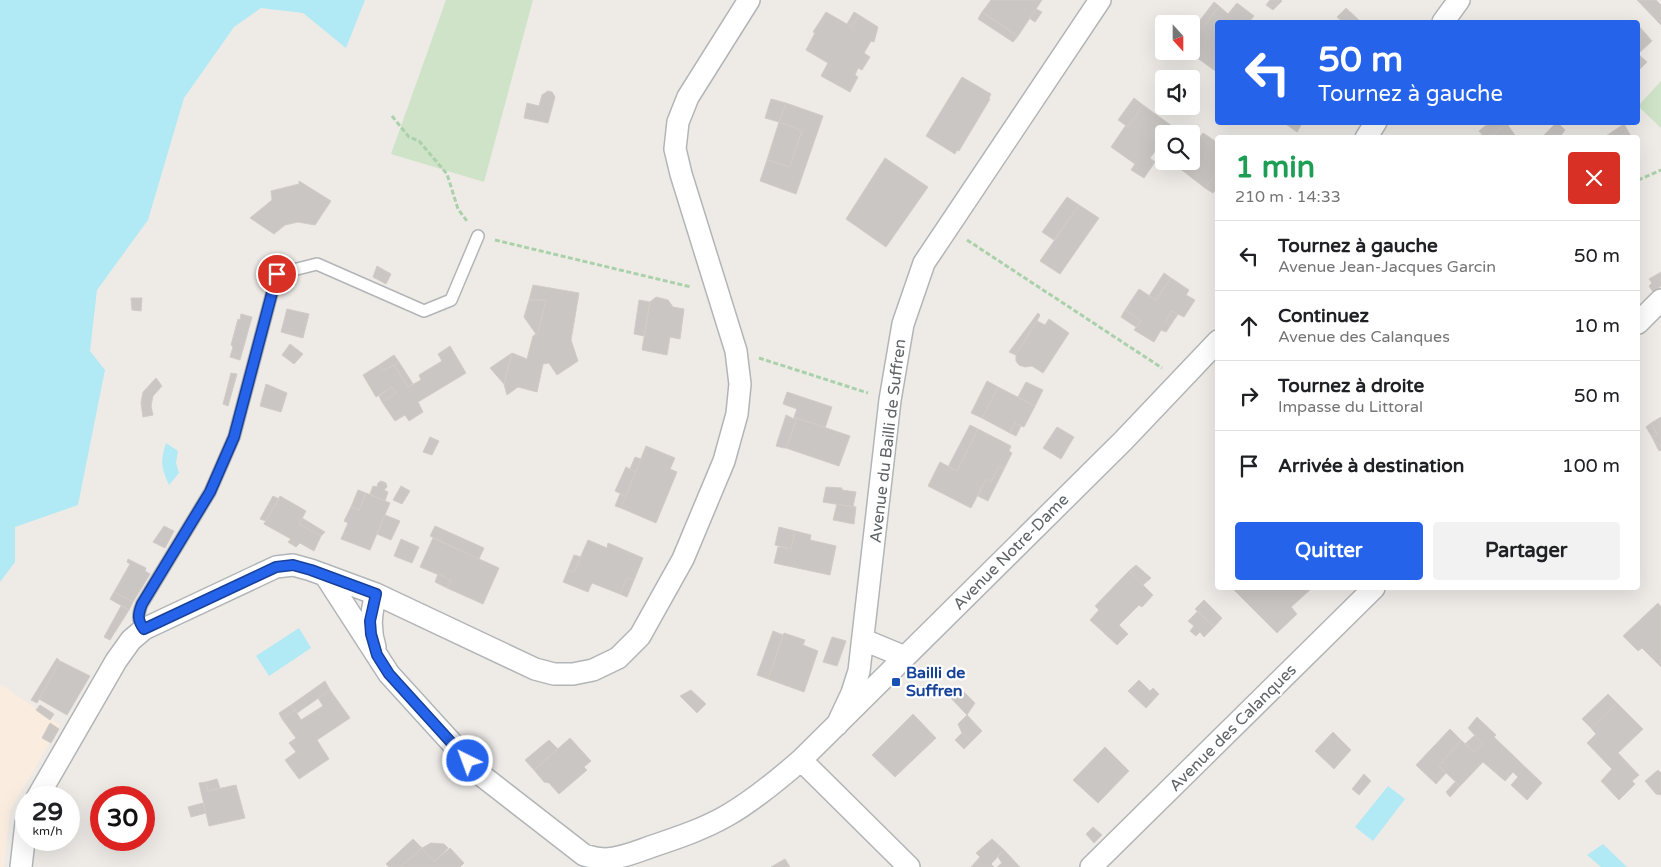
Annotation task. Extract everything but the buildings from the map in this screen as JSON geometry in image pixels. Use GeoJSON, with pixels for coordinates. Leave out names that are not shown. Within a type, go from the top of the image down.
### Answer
{"type":"FeatureCollection","features":[{"type":"Feature","properties":{"kind":"street"},"geometry":{"type":"LineString","coordinates":[[43,786],[116,661],[131,640],[144,629],[276,567],[293,565],[376,594],[535,669],[554,674],[573,674],[593,670],[618,658],[640,636],[683,559],[724,461],[737,414],[740,384],[736,351],[675,149],[678,122],[688,97],[749,0]]}},
{"type":"Feature","properties":{"kind":"street","name":"Avenue du Bailli de Suffren"},"geometry":{"type":"LineString","coordinates":[[837,725],[859,671],[890,400],[903,324],[924,263],[1100,0]]}},
{"type":"Feature","properties":{"kind":"street"},"geometry":{"type":"LineString","coordinates":[[1444,20],[1459,0]]}},
{"type":"Feature","properties":{"kind":"street"},"geometry":{"type":"LineString","coordinates":[[1640,322],[1661,300]]}},
{"type":"Feature","properties":{"kind":"street","name":"Avenue Notre-Dame"},"geometry":{"type":"LineString","coordinates":[[801,760],[1124,442],[1215,344]]}},
{"type":"Feature","properties":{"kind":"street"},"geometry":{"type":"LineString","coordinates":[[325,575],[389,674],[481,775],[577,861],[623,856],[676,838],[716,821],[768,788],[801,760],[910,867]]}},
{"type":"Feature","properties":{"kind":"street","name":"Avenue des Calanques"},"geometry":{"type":"LineString","coordinates":[[1091,867],[1372,590]]}},
{"type":"Feature","properties":{"kind":"street"},"geometry":{"type":"LineString","coordinates":[[376,594],[370,621],[371,634],[377,655]]}},
{"type":"Feature","properties":{"kind":"street"},"geometry":{"type":"LineString","coordinates":[[864,640],[905,657]]}},
{"type":"Feature","properties":{"kind":"street"},"geometry":{"type":"LineString","coordinates":[[21,867],[23,851]]}},
{"type":"Feature","properties":{"kind":"lane"},"geometry":{"type":"LineString","coordinates":[[144,629],[139,622],[138,616],[142,604],[210,492],[234,437],[277,274],[317,264],[424,311],[451,300],[478,236]]}},
{"type":"Feature","properties":{"kind":"path"},"geometry":{"type":"LineString","coordinates":[[392,116],[409,137],[419,141],[448,174],[458,210],[478,236],[718,293]]}},
{"type":"Feature","properties":{"kind":"path"},"geometry":{"type":"LineString","coordinates":[[1640,179],[1661,170]]}},
{"type":"Feature","properties":{"kind":"path"},"geometry":{"type":"LineString","coordinates":[[948,228],[1181,381]]}},
{"type":"Feature","properties":{"kind":"path"},"geometry":{"type":"LineString","coordinates":[[736,351],[890,400]]}},
{"type":"Feature","properties":{"kind":"shaded area"},"geometry":{"type":"Polygon","coordinates":[[[0,684],[60,725],[25,786],[15,786],[15,802],[10,811],[4,867],[0,867],[0,684]]]}},
{"type":"Feature","properties":{"kind":"green space"},"geometry":{"type":"Polygon","coordinates":[[[446,0],[533,0],[484,182],[391,154],[446,0]]]}},
{"type":"Feature","properties":{"kind":"green space"},"geometry":{"type":"Polygon","coordinates":[[[1661,81],[1661,128],[1640,108],[1640,104],[1661,81]]]}},
{"type":"Feature","properties":{"kind":"water"},"geometry":{"type":"Polygon","coordinates":[[[0,0],[365,0],[346,48],[303,13],[261,8],[234,27],[184,98],[148,220],[97,290],[90,351],[105,370],[78,505],[15,527],[15,562],[0,582],[0,0]]]}},
{"type":"Feature","properties":{"kind":"water"},"geometry":{"type":"Polygon","coordinates":[[[166,443],[178,451],[176,463],[179,473],[169,485],[162,464],[166,443]]]}},
{"type":"Feature","properties":{"kind":"water"},"geometry":{"type":"Polygon","coordinates":[[[299,628],[311,648],[269,676],[256,656],[299,628]]]}},
{"type":"Feature","properties":{"kind":"water"},"geometry":{"type":"Polygon","coordinates":[[[1388,786],[1405,799],[1373,841],[1355,827],[1388,786]]]}},
{"type":"Feature","properties":{"kind":"water"},"geometry":{"type":"Polygon","coordinates":[[[1603,844],[1627,867],[1601,867],[1587,855],[1603,844]]]}},
{"type":"Feature","properties":{"kind":"place","name":"Bailli de Suffren"},"geometry":{"type":"Point","coordinates":[896,682]}},
{"type":"Feature","properties":{"kind":"route"},"geometry":{"type":"LineString","coordinates":[[277,274],[234,437],[210,492],[142,604],[138,616],[139,622],[144,629],[276,567],[293,565],[376,594],[370,621],[371,634],[377,655],[389,674],[468,761]]}}]}
